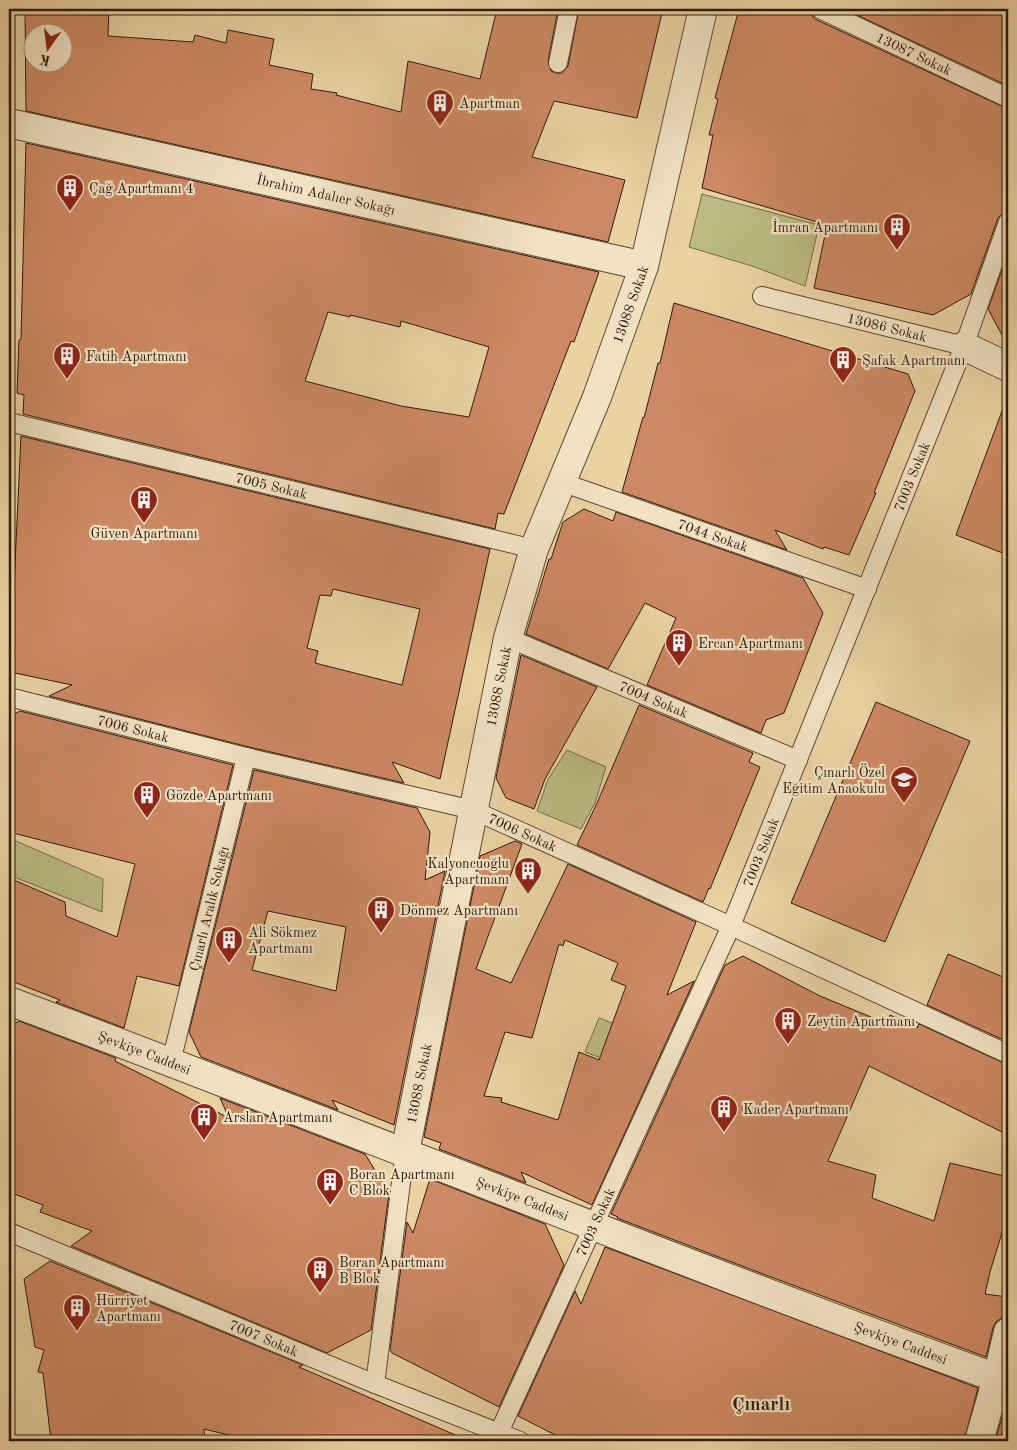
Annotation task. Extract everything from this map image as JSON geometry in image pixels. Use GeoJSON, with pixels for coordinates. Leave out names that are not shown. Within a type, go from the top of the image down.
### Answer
{"type":"FeatureCollection","features":[{"type":"Feature","properties":{"kind":"street","name":"13088 Sokak"},"geometry":{"type":"LineString","coordinates":[[405,1152],[508,638],[534,548],[597,397],[644,266],[703,9]]}},
{"type":"Feature","properties":{"kind":"street","name":"İbrahim Adalıer Sokağı"},"geometry":{"type":"LineString","coordinates":[[9,123],[644,266]]}},
{"type":"Feature","properties":{"kind":"street","name":"13086 Sokak"},"geometry":{"type":"LineString","coordinates":[[964,346],[1008,367]]}},
{"type":"Feature","properties":{"kind":"street","name":"Şevkiye Caddesi"},"geometry":{"type":"LineString","coordinates":[[9,1001],[405,1152],[593,1227],[1003,1380]]}},
{"type":"Feature","properties":{"kind":"street"},"geometry":{"type":"LineString","coordinates":[[979,1441],[1003,1380],[1008,1332]]}},
{"type":"Feature","properties":{"kind":"lane"},"geometry":{"type":"LineString","coordinates":[[558,63],[569,9]]}},
{"type":"Feature","properties":{"kind":"lane","name":"13087 Sokak"},"geometry":{"type":"LineString","coordinates":[[820,9],[1008,98]]}},
{"type":"Feature","properties":{"kind":"lane","name":"7003 Sokak"},"geometry":{"type":"LineString","coordinates":[[497,1437],[731,926],[964,346],[1008,222]]}},
{"type":"Feature","properties":{"kind":"lane","name":"13086 Sokak"},"geometry":{"type":"LineString","coordinates":[[762,296],[964,346]]}},
{"type":"Feature","properties":{"kind":"lane","name":"7005 Sokak"},"geometry":{"type":"LineString","coordinates":[[9,422],[534,548]]}},
{"type":"Feature","properties":{"kind":"lane","name":"7044 Sokak"},"geometry":{"type":"LineString","coordinates":[[561,482],[867,589]]}},
{"type":"Feature","properties":{"kind":"lane","name":"7004 Sokak"},"geometry":{"type":"LineString","coordinates":[[508,638],[798,760]]}},
{"type":"Feature","properties":{"kind":"lane","name":"7006 Sokak"},"geometry":{"type":"LineString","coordinates":[[9,697],[246,757],[473,810],[731,926],[1008,1054]]}},
{"type":"Feature","properties":{"kind":"lane","name":"Çınarlı Aralık Sokağı"},"geometry":{"type":"LineString","coordinates":[[171,1062],[246,757]]}},
{"type":"Feature","properties":{"kind":"lane","name":"13088 Sokak"},"geometry":{"type":"LineString","coordinates":[[375,1384],[405,1152]]}},
{"type":"Feature","properties":{"kind":"lane","name":"7007 Sokak"},"geometry":{"type":"LineString","coordinates":[[9,1232],[375,1384],[497,1437],[520,1441]]}},
{"type":"Feature","properties":{"kind":"green space"},"geometry":{"type":"Polygon","coordinates":[[[702,194],[819,225],[805,286],[752,266],[689,247],[702,194]]]}},
{"type":"Feature","properties":{"kind":"green space"},"geometry":{"type":"Polygon","coordinates":[[[567,750],[606,767],[595,803],[581,829],[537,811],[548,779],[567,750]]]}},
{"type":"Feature","properties":{"kind":"green space"},"geometry":{"type":"Polygon","coordinates":[[[9,838],[103,879],[102,912],[9,875],[9,838]]]}},
{"type":"Feature","properties":{"kind":"green space"},"geometry":{"type":"Polygon","coordinates":[[[599,1018],[649,1037],[635,1071],[585,1052],[599,1018]]]}},
{"type":"Feature","properties":{"kind":"building"},"geometry":{"type":"Polygon","coordinates":[[[25,9],[109,9],[108,36],[193,42],[195,35],[226,43],[228,30],[274,39],[269,65],[313,74],[311,89],[337,93],[336,95],[401,112],[408,61],[480,79],[497,9],[558,9],[548,61],[551,71],[562,73],[568,66],[579,9],[663,9],[637,118],[554,101],[532,157],[625,180],[608,242],[26,111],[26,72],[72,72],[72,22],[25,22],[25,9]]]}},
{"type":"Feature","properties":{"kind":"building"},"geometry":{"type":"Polygon","coordinates":[[[739,9],[810,9],[811,15],[815,19],[1008,109],[1008,212],[998,218],[971,294],[933,315],[814,288],[827,225],[702,188],[713,135],[709,135],[718,99],[715,98],[739,9]]]}},
{"type":"Feature","properties":{"kind":"building"},"geometry":{"type":"Polygon","coordinates":[[[844,9],[1008,9],[1008,86],[844,9]]]}},
{"type":"Feature","properties":{"kind":"building"},"geometry":{"type":"Polygon","coordinates":[[[26,143],[599,272],[574,342],[571,341],[504,514],[498,513],[495,529],[23,414],[24,395],[17,393],[19,340],[21,339],[26,143]],[[328,312],[305,381],[401,406],[469,417],[489,347],[401,321],[400,327],[350,315],[350,317],[328,312]]]}},
{"type":"Feature","properties":{"kind":"building"},"geometry":{"type":"Polygon","coordinates":[[[1008,253],[1008,346],[988,309],[1008,253]]]}},
{"type":"Feature","properties":{"kind":"building"},"geometry":{"type":"Polygon","coordinates":[[[674,303],[908,374],[915,391],[874,493],[876,493],[849,555],[824,547],[823,549],[775,530],[787,550],[622,492],[658,363],[660,363],[674,303]]]}},
{"type":"Feature","properties":{"kind":"building"},"geometry":{"type":"Polygon","coordinates":[[[1005,403],[1008,404],[1008,555],[956,535],[1005,403]]]}},
{"type":"Feature","properties":{"kind":"building"},"geometry":{"type":"Polygon","coordinates":[[[21,436],[490,549],[440,779],[392,762],[404,783],[249,747],[49,696],[72,685],[10,672],[21,436]],[[333,589],[331,596],[320,595],[307,648],[318,651],[315,663],[402,685],[420,609],[333,589]]]}},
{"type":"Feature","properties":{"kind":"building"},"geometry":{"type":"Polygon","coordinates":[[[584,509],[613,521],[616,512],[803,578],[823,613],[784,713],[766,720],[761,733],[647,685],[676,618],[645,603],[608,669],[526,634],[549,559],[551,559],[563,522],[584,509]]]}},
{"type":"Feature","properties":{"kind":"building"},"geometry":{"type":"Polygon","coordinates":[[[521,655],[597,687],[545,779],[534,809],[506,798],[496,778],[521,655]]]}},
{"type":"Feature","properties":{"kind":"building","name":"Çınarlı Özel Eğitim Anaokulu"},"geometry":{"type":"Polygon","coordinates":[[[876,702],[970,741],[885,942],[791,903],[876,702]]]}},
{"type":"Feature","properties":{"kind":"building"},"geometry":{"type":"Polygon","coordinates":[[[639,705],[753,753],[749,762],[760,767],[703,902],[577,845],[639,705]]]}},
{"type":"Feature","properties":{"kind":"building"},"geometry":{"type":"Polygon","coordinates":[[[20,711],[233,765],[179,986],[137,976],[124,1028],[56,1002],[60,1000],[9,980],[9,878],[65,902],[66,916],[117,937],[135,864],[9,832],[10,716],[20,711]]]}},
{"type":"Feature","properties":{"kind":"building"},"geometry":{"type":"Polygon","coordinates":[[[254,770],[417,808],[430,832],[425,880],[445,871],[394,1125],[332,1100],[338,1110],[201,1057],[189,1032],[254,770]],[[268,911],[252,970],[336,991],[346,927],[268,911]]]}},
{"type":"Feature","properties":{"kind":"building"},"geometry":{"type":"Polygon","coordinates":[[[515,841],[522,844],[476,969],[511,983],[568,864],[696,922],[667,995],[694,981],[592,1205],[521,1172],[526,1183],[439,1149],[441,1143],[424,1137],[480,856],[515,841]],[[565,940],[563,946],[559,944],[532,1038],[505,1032],[484,1096],[502,1098],[501,1102],[558,1120],[579,1052],[599,1060],[626,986],[611,980],[618,963],[565,940]]]}},
{"type":"Feature","properties":{"kind":"building"},"geometry":{"type":"Polygon","coordinates":[[[948,954],[1008,979],[1008,1042],[927,1005],[948,954]]]}},
{"type":"Feature","properties":{"kind":"building"},"geometry":{"type":"Polygon","coordinates":[[[743,956],[820,996],[888,1024],[890,1015],[917,1028],[919,1024],[1008,1065],[1008,1135],[869,1066],[828,1161],[876,1175],[872,1198],[934,1221],[950,1163],[1008,1177],[1008,1213],[985,1294],[1008,1297],[1008,1317],[1003,1317],[996,1322],[986,1357],[763,1274],[617,1218],[611,1214],[725,965],[743,956]]]}},
{"type":"Feature","properties":{"kind":"building"},"geometry":{"type":"Polygon","coordinates":[[[19,1021],[116,1058],[115,1061],[229,1118],[220,1098],[365,1154],[389,1193],[371,1330],[327,1353],[71,1246],[92,1231],[40,1212],[43,1205],[9,1192],[9,1027],[19,1021]]]}},
{"type":"Feature","properties":{"kind":"building"},"geometry":{"type":"Polygon","coordinates":[[[430,1179],[545,1224],[564,1265],[499,1407],[392,1353],[390,1350],[407,1222],[413,1233],[430,1179]]]}},
{"type":"Feature","properties":{"kind":"building"},"geometry":{"type":"Polygon","coordinates":[[[605,1247],[978,1388],[964,1441],[866,1441],[847,1437],[846,1441],[567,1441],[518,1416],[575,1291],[581,1304],[605,1247]]]}},
{"type":"Feature","properties":{"kind":"building"},"geometry":{"type":"Polygon","coordinates":[[[50,1261],[303,1365],[299,1367],[469,1441],[254,1441],[204,1429],[205,1441],[51,1441],[43,1373],[38,1372],[44,1350],[35,1347],[24,1279],[50,1261]]]}},
{"type":"Feature","properties":{"kind":"building"},"geometry":{"type":"Polygon","coordinates":[[[1008,1397],[1008,1441],[995,1441],[1008,1397]]]}},
{"type":"Feature","properties":{"kind":"place","name":"Apartman"},"geometry":{"type":"Point","coordinates":[440,127]}},
{"type":"Feature","properties":{"kind":"place","name":"Çağ Apartmanı 4"},"geometry":{"type":"Point","coordinates":[70,212]}},
{"type":"Feature","properties":{"kind":"place","name":"İmran Apartmanı"},"geometry":{"type":"Point","coordinates":[897,251]}},
{"type":"Feature","properties":{"kind":"place","name":"Fatih Apartmanı"},"geometry":{"type":"Point","coordinates":[67,380]}},
{"type":"Feature","properties":{"kind":"place","name":"Şafak Apartmanı"},"geometry":{"type":"Point","coordinates":[843,384]}},
{"type":"Feature","properties":{"kind":"place","name":"Güven Apartmanı"},"geometry":{"type":"Point","coordinates":[144,524]}},
{"type":"Feature","properties":{"kind":"place","name":"Ercan Apartmanı"},"geometry":{"type":"Point","coordinates":[679,667]}},
{"type":"Feature","properties":{"kind":"place","name":"Çınarlı Özel Eğitim Anaokulu"},"geometry":{"type":"Point","coordinates":[904,804]}},
{"type":"Feature","properties":{"kind":"place","name":"Gözde Apartmanı"},"geometry":{"type":"Point","coordinates":[147,819]}},
{"type":"Feature","properties":{"kind":"place","name":"Kalyoncuoğlu Apartmanı"},"geometry":{"type":"Point","coordinates":[528,895]}},
{"type":"Feature","properties":{"kind":"place","name":"Dönmez Apartmanı"},"geometry":{"type":"Point","coordinates":[381,934]}},
{"type":"Feature","properties":{"kind":"place","name":"Ali Sökmez Apartmanı"},"geometry":{"type":"Point","coordinates":[229,964]}},
{"type":"Feature","properties":{"kind":"place","name":"Zeytin Apartmanı"},"geometry":{"type":"Point","coordinates":[788,1045]}},
{"type":"Feature","properties":{"kind":"place","name":"Kader Apartmanı"},"geometry":{"type":"Point","coordinates":[724,1133]}},
{"type":"Feature","properties":{"kind":"place","name":"Arslan Apartmanı"},"geometry":{"type":"Point","coordinates":[204,1141]}},
{"type":"Feature","properties":{"kind":"place","name":"Boran Apartmanı C Blok"},"geometry":{"type":"Point","coordinates":[330,1206]}},
{"type":"Feature","properties":{"kind":"place","name":"Boran Apartmanı B Blok"},"geometry":{"type":"Point","coordinates":[320,1294]}},
{"type":"Feature","properties":{"kind":"place","name":"Hürriyet Apartmanı"},"geometry":{"type":"Point","coordinates":[77,1332]}},
{"type":"Feature","properties":{"kind":"district","name":"Çınarlı"},"geometry":{"type":"Point","coordinates":[761,1403]}}]}
